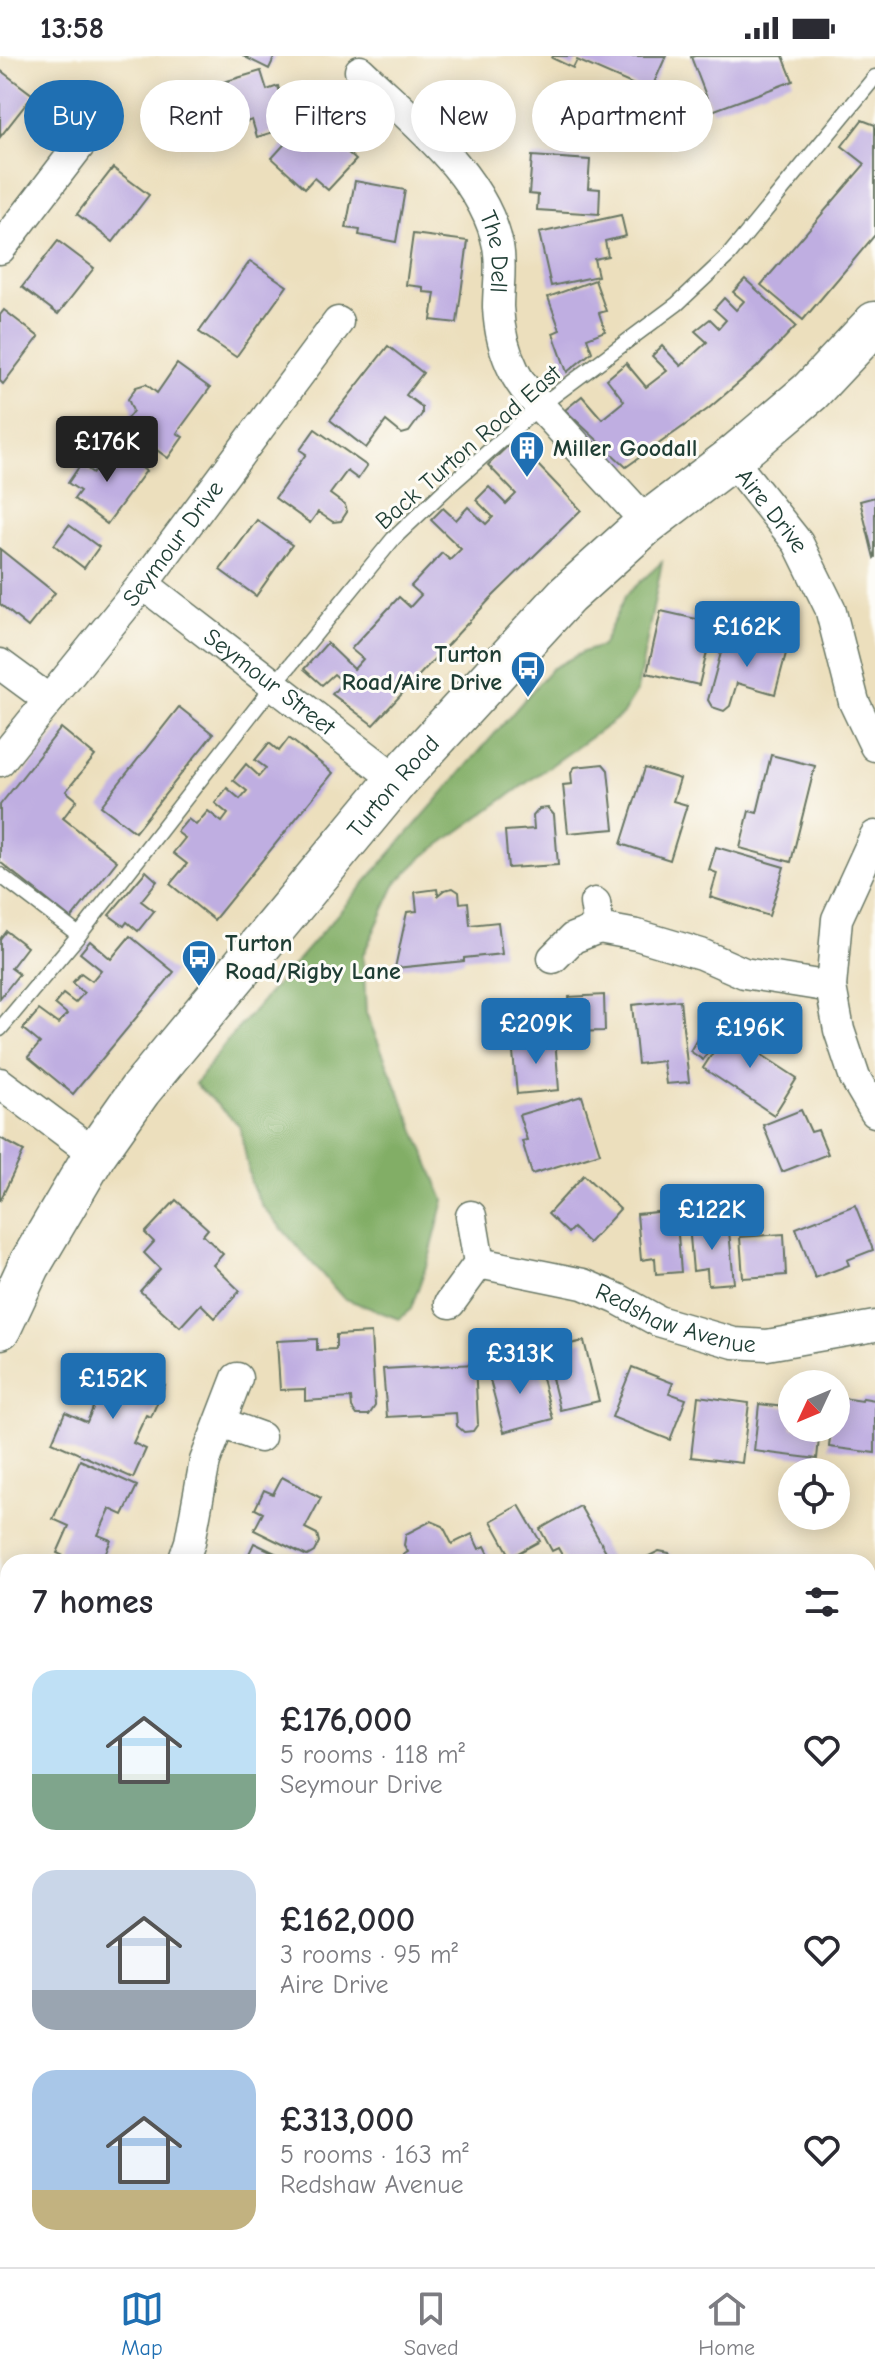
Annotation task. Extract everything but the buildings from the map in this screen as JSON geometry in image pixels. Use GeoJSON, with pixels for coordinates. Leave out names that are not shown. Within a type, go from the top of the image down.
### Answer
{"type":"FeatureCollection","features":[{"type":"Feature","properties":{"kind":"main road","name":"Turton Road"},"geometry":{"type":"LineString","coordinates":[[0,1328],[29,1266],[95,1154],[140,1090],[397,780],[566,596],[647,523],[731,459],[810,392],[875,323]]}},
{"type":"Feature","properties":{"kind":"street","name":"The Dell"},"geometry":{"type":"LineString","coordinates":[[360,71],[412,104],[468,179],[490,221],[499,254],[499,327],[505,352],[516,376],[647,523]]}},
{"type":"Feature","properties":{"kind":"street"},"geometry":{"type":"LineString","coordinates":[[0,249],[74,152]]}},
{"type":"Feature","properties":{"kind":"street","name":"Seymour Drive"},"geometry":{"type":"LineString","coordinates":[[0,761],[143,584],[338,322]]}},
{"type":"Feature","properties":{"kind":"street","name":"Aire Drive"},"geometry":{"type":"LineString","coordinates":[[731,459],[798,543],[830,608],[854,702],[875,746]]}},
{"type":"Feature","properties":{"kind":"street","name":"Seymour Street"},"geometry":{"type":"LineString","coordinates":[[143,584],[397,780]]}},
{"type":"Feature","properties":{"kind":"street"},"geometry":{"type":"LineString","coordinates":[[0,664],[49,700]]}},
{"type":"Feature","properties":{"kind":"street"},"geometry":{"type":"LineString","coordinates":[[875,836],[837,919],[831,987],[839,1030],[855,1078],[875,1112]]}},
{"type":"Feature","properties":{"kind":"street"},"geometry":{"type":"LineString","coordinates":[[553,958],[597,916],[637,935],[701,954],[744,973],[831,987]]}},
{"type":"Feature","properties":{"kind":"street"},"geometry":{"type":"LineString","coordinates":[[0,1083],[95,1154]]}},
{"type":"Feature","properties":{"kind":"street"},"geometry":{"type":"LineString","coordinates":[[450,1303],[479,1263],[471,1216]]}},
{"type":"Feature","properties":{"kind":"street","name":"Redshaw Avenue"},"geometry":{"type":"LineString","coordinates":[[479,1263],[583,1284],[658,1321],[734,1343],[767,1345],[875,1326]]}},
{"type":"Feature","properties":{"kind":"street"},"geometry":{"type":"LineString","coordinates":[[186,1554],[205,1461],[237,1378]]}},
{"type":"Feature","properties":{"kind":"street"},"geometry":{"type":"LineString","coordinates":[[221,1423],[260,1437]]}},
{"type":"Feature","properties":{"kind":"lane","name":"Back Turton Road East"},"geometry":{"type":"LineString","coordinates":[[0,1029],[79,935],[274,685],[393,539],[540,406],[677,304],[729,255],[875,77]]}},
{"type":"Feature","properties":{"kind":"lane"},"geometry":{"type":"LineString","coordinates":[[0,875],[79,935]]}},
{"type":"Feature","properties":{"kind":"green space"},"geometry":{"type":"Polygon","coordinates":[[[662,562],[637,691],[622,715],[424,856],[396,883],[363,955],[366,1013],[444,1200],[430,1255],[411,1309],[399,1319],[343,1298],[262,1206],[251,1184],[240,1126],[195,1084],[228,1040],[551,669],[602,646],[626,595],[662,562]]]}},
{"type":"Feature","properties":{"kind":"place","name":"Miller Goodall"},"geometry":{"type":"Point","coordinates":[527,479]}},
{"type":"Feature","properties":{"kind":"place","name":"Turton Road/Aire Drive"},"geometry":{"type":"Point","coordinates":[528,699]}},
{"type":"Feature","properties":{"kind":"place","name":"Turton Road/Rigby Lane"},"geometry":{"type":"Point","coordinates":[199,988]}}]}
